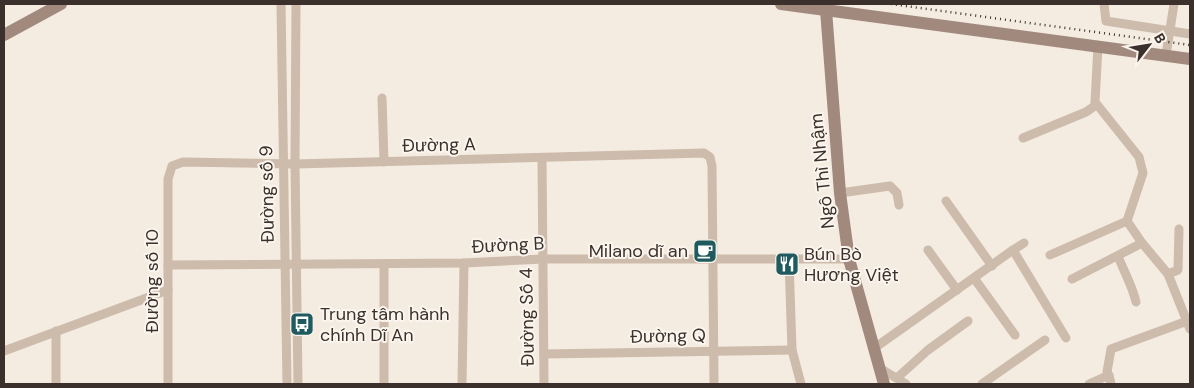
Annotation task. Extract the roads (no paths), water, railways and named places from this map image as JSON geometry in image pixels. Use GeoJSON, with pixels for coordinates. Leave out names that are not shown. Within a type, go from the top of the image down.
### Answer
{"type":"FeatureCollection","features":[{"type":"Feature","properties":{"kind":"main road"},"geometry":{"type":"LineString","coordinates":[[4,36],[61,4]]}},
{"type":"Feature","properties":{"kind":"main road"},"geometry":{"type":"LineString","coordinates":[[781,4],[1190,59]]}},
{"type":"Feature","properties":{"kind":"main road","name":"Ngô Thì Nhậm"},"geometry":{"type":"LineString","coordinates":[[826,10],[840,193],[849,259],[884,384]]}},
{"type":"Feature","properties":{"kind":"street","name":"Đường số 9"},"geometry":{"type":"LineString","coordinates":[[281,4],[287,384]]}},
{"type":"Feature","properties":{"kind":"street","name":"Đường số 9"},"geometry":{"type":"LineString","coordinates":[[296,4],[294,164],[298,384]]}},
{"type":"Feature","properties":{"kind":"street"},"geometry":{"type":"LineString","coordinates":[[1104,4],[1106,21],[1190,34]]}},
{"type":"Feature","properties":{"kind":"street"},"geometry":{"type":"LineString","coordinates":[[1166,55],[1174,4]]}},
{"type":"Feature","properties":{"kind":"street"},"geometry":{"type":"LineString","coordinates":[[1050,255],[1127,221],[1140,183],[1142,165],[1139,157],[1096,105],[1098,46]]}},
{"type":"Feature","properties":{"kind":"street"},"geometry":{"type":"LineString","coordinates":[[382,98],[384,162]]}},
{"type":"Feature","properties":{"kind":"street"},"geometry":{"type":"LineString","coordinates":[[1023,138],[1086,112],[1096,105]]}},
{"type":"Feature","properties":{"kind":"street","name":"Đường A"},"geometry":{"type":"LineString","coordinates":[[168,179],[172,166],[183,162],[294,164],[542,159],[704,153],[710,157],[712,166],[712,260]]}},
{"type":"Feature","properties":{"kind":"street","name":"Đường Số 4"},"geometry":{"type":"LineString","coordinates":[[542,159],[544,384]]}},
{"type":"Feature","properties":{"kind":"street","name":"Đường số 10"},"geometry":{"type":"LineString","coordinates":[[168,179],[168,384]]}},
{"type":"Feature","properties":{"kind":"street"},"geometry":{"type":"LineString","coordinates":[[840,193],[890,186],[897,193],[899,205]]}},
{"type":"Feature","properties":{"kind":"street"},"geometry":{"type":"LineString","coordinates":[[946,201],[992,266]]}},
{"type":"Feature","properties":{"kind":"street"},"geometry":{"type":"LineString","coordinates":[[1107,372],[1112,348],[1189,323],[1168,274],[1142,243],[1127,221]]}},
{"type":"Feature","properties":{"kind":"street"},"geometry":{"type":"LineString","coordinates":[[1168,274],[1178,270],[1179,229]]}},
{"type":"Feature","properties":{"kind":"street"},"geometry":{"type":"LineString","coordinates":[[873,349],[1024,243]]}},
{"type":"Feature","properties":{"kind":"street"},"geometry":{"type":"LineString","coordinates":[[1072,279],[1142,243]]}},
{"type":"Feature","properties":{"kind":"street"},"geometry":{"type":"LineString","coordinates":[[928,250],[957,290]]}},
{"type":"Feature","properties":{"kind":"street"},"geometry":{"type":"LineString","coordinates":[[1013,250],[1066,338]]}},
{"type":"Feature","properties":{"kind":"street"},"geometry":{"type":"LineString","coordinates":[[1118,256],[1124,273],[1130,280],[1136,302]]}},
{"type":"Feature","properties":{"kind":"street","name":"Đường B"},"geometry":{"type":"LineString","coordinates":[[168,265],[464,264],[542,259],[849,259]]}},
{"type":"Feature","properties":{"kind":"street"},"geometry":{"type":"LineString","coordinates":[[712,260],[714,384]]}},
{"type":"Feature","properties":{"kind":"street"},"geometry":{"type":"LineString","coordinates":[[789,260],[792,350],[802,384]]}},
{"type":"Feature","properties":{"kind":"street"},"geometry":{"type":"LineString","coordinates":[[462,384],[464,264]]}},
{"type":"Feature","properties":{"kind":"street"},"geometry":{"type":"LineString","coordinates":[[384,265],[384,384]]}},
{"type":"Feature","properties":{"kind":"street"},"geometry":{"type":"LineString","coordinates":[[974,278],[1015,335]]}},
{"type":"Feature","properties":{"kind":"street"},"geometry":{"type":"LineString","coordinates":[[4,351],[168,290]]}},
{"type":"Feature","properties":{"kind":"street"},"geometry":{"type":"LineString","coordinates":[[898,377],[928,350],[968,321]]}},
{"type":"Feature","properties":{"kind":"street"},"geometry":{"type":"LineString","coordinates":[[56,331],[56,384]]}},
{"type":"Feature","properties":{"kind":"street"},"geometry":{"type":"LineString","coordinates":[[982,384],[1045,340]]}},
{"type":"Feature","properties":{"kind":"street","name":"Đường Q"},"geometry":{"type":"LineString","coordinates":[[544,354],[792,350]]}},
{"type":"Feature","properties":{"kind":"street"},"geometry":{"type":"LineString","coordinates":[[878,367],[898,377],[906,384]]}},
{"type":"Feature","properties":{"kind":"street"},"geometry":{"type":"LineString","coordinates":[[1090,384],[1109,375],[1111,384]]}},
{"type":"Feature","properties":{"kind":"railway"},"geometry":{"type":"LineString","coordinates":[[891,4],[1190,45]]}},
{"type":"Feature","properties":{"kind":"place","name":"Milano dĩ an"},"geometry":{"type":"Point","coordinates":[705,251]}},
{"type":"Feature","properties":{"kind":"place","name":"Bún Bò Hương Việt"},"geometry":{"type":"Point","coordinates":[787,264]}},
{"type":"Feature","properties":{"kind":"place","name":"Trung tâm hành chính Dĩ An"},"geometry":{"type":"Point","coordinates":[302,324]}}]}
